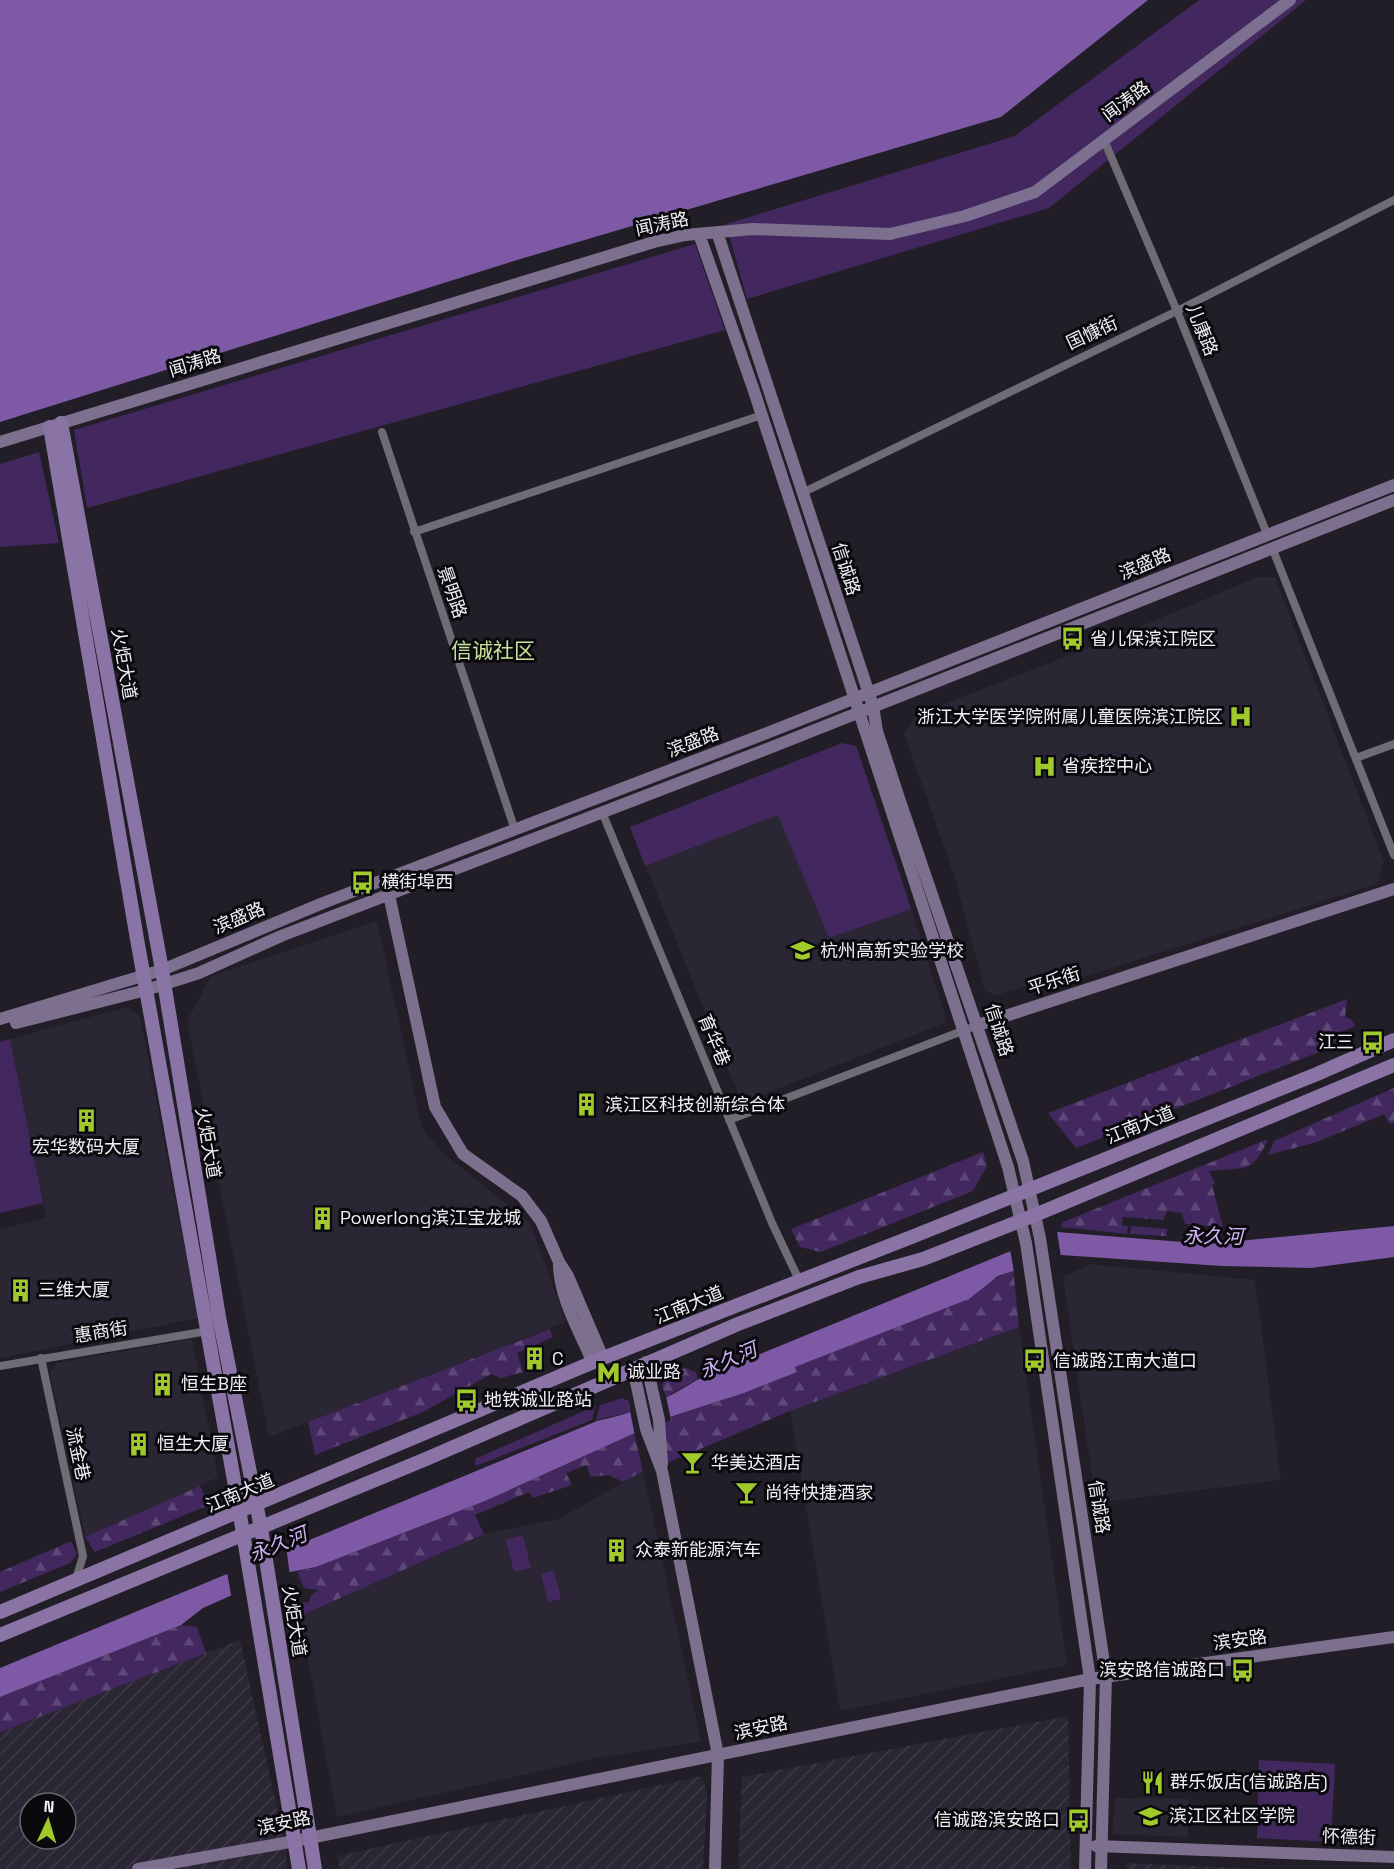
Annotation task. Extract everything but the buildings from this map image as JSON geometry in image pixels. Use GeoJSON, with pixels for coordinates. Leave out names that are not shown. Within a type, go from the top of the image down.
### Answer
{"type":"FeatureCollection","features":[{"type":"Feature","properties":{"kind":"main road","name":"闻涛路"},"geometry":{"type":"LineString","coordinates":[[0,442],[654,242],[699,234],[753,229],[890,234],[965,216],[1035,192],[1290,0]]}},
{"type":"Feature","properties":{"kind":"main road","name":"信诚路"},"geometry":{"type":"LineString","coordinates":[[717,232],[869,693],[877,731],[900,801],[1023,1161],[1040,1238],[1051,1306],[1106,1677],[1101,1869]]}},
{"type":"Feature","properties":{"kind":"main road","name":"信诚路"},"geometry":{"type":"LineString","coordinates":[[699,234],[762,415],[1008,1167],[1026,1244],[1090,1678],[1085,1869]]}},
{"type":"Feature","properties":{"kind":"main road","name":"火炬大道"},"geometry":{"type":"LineString","coordinates":[[56,425],[162,970],[219,1317],[261,1528],[315,1869]]}},
{"type":"Feature","properties":{"kind":"main road","name":"火炬大道"},"geometry":{"type":"LineString","coordinates":[[56,425],[145,982],[248,1559],[299,1869]]}},
{"type":"Feature","properties":{"kind":"main road","name":"滨盛路"},"geometry":{"type":"LineString","coordinates":[[0,1026],[145,982],[162,970],[323,903],[1070,615],[1267,534],[1394,485]]}},
{"type":"Feature","properties":{"kind":"main road","name":"滨盛路"},"geometry":{"type":"LineString","coordinates":[[0,1019],[145,982],[164,984],[200,973],[281,936],[1273,550],[1394,500]]}},
{"type":"Feature","properties":{"kind":"main road","name":"平乐街"},"geometry":{"type":"LineString","coordinates":[[978,1024],[1394,889]]}},
{"type":"Feature","properties":{"kind":"main road"},"geometry":{"type":"LineString","coordinates":[[389,895],[435,1107],[463,1154],[522,1196],[542,1221],[559,1262],[568,1276],[598,1361]]}},
{"type":"Feature","properties":{"kind":"main road","name":"江南大道"},"geometry":{"type":"LineString","coordinates":[[0,1612],[598,1361],[1317,1074],[1394,1040]]}},
{"type":"Feature","properties":{"kind":"main road","name":"江南大道"},"geometry":{"type":"LineString","coordinates":[[0,1635],[261,1528],[646,1362],[859,1277],[923,1259],[1020,1221],[1394,1065]]}},
{"type":"Feature","properties":{"kind":"main road"},"geometry":{"type":"LineString","coordinates":[[646,1362],[662,1443],[662,1471]]}},
{"type":"Feature","properties":{"kind":"main road"},"geometry":{"type":"LineString","coordinates":[[633,1368],[649,1438],[662,1471],[718,1755],[716,1869]]}},
{"type":"Feature","properties":{"kind":"main road","name":"滨安路"},"geometry":{"type":"LineString","coordinates":[[138,1869],[295,1841],[310,1836],[1090,1678],[1394,1637]]}},
{"type":"Feature","properties":{"kind":"main road","name":"怀德街"},"geometry":{"type":"LineString","coordinates":[[1086,1845],[1394,1857]]}},
{"type":"Feature","properties":{"kind":"street","name":"儿康路"},"geometry":{"type":"LineString","coordinates":[[1104,140],[1177,311],[1267,534]]}},
{"type":"Feature","properties":{"kind":"street","name":"国慷街"},"geometry":{"type":"LineString","coordinates":[[802,493],[1177,311],[1394,200]]}},
{"type":"Feature","properties":{"kind":"street"},"geometry":{"type":"LineString","coordinates":[[414,532],[762,415]]}},
{"type":"Feature","properties":{"kind":"street","name":"景明路"},"geometry":{"type":"LineString","coordinates":[[382,432],[515,830]]}},
{"type":"Feature","properties":{"kind":"street"},"geometry":{"type":"LineString","coordinates":[[1273,550],[1394,855]]}},
{"type":"Feature","properties":{"kind":"street"},"geometry":{"type":"LineString","coordinates":[[1356,758],[1394,744]]}},
{"type":"Feature","properties":{"kind":"street","name":"育华巷"},"geometry":{"type":"LineString","coordinates":[[602,812],[729,1120],[799,1280]]}},
{"type":"Feature","properties":{"kind":"street","name":"平乐街"},"geometry":{"type":"LineString","coordinates":[[729,1120],[978,1024]]}},
{"type":"Feature","properties":{"kind":"street","name":"惠商街"},"geometry":{"type":"LineString","coordinates":[[0,1366],[208,1331]]}},
{"type":"Feature","properties":{"kind":"street","name":"流金巷"},"geometry":{"type":"LineString","coordinates":[[41,1358],[83,1558],[76,1580]]}},
{"type":"Feature","properties":{"kind":"street"},"geometry":{"type":"LineString","coordinates":[[83,1558],[102,1570]]}},
{"type":"Feature","properties":{"kind":"shaded area"},"geometry":{"type":"Polygon","coordinates":[[[0,0],[1148,0],[1001,117],[517,260],[0,422],[0,0]]]}},
{"type":"Feature","properties":{"kind":"shaded area","name":"浙江大学医学院附属儿童医院滨江院区"},"geometry":{"type":"Polygon","coordinates":[[[1257,577],[1275,578],[1384,862],[1377,884],[1055,986],[1046,980],[997,995],[985,991],[955,878],[904,733],[916,715],[1121,635],[1257,577]]]}},
{"type":"Feature","properties":{"kind":"shaded area","name":"杭州高新实验学校"},"geometry":{"type":"Polygon","coordinates":[[[842,743],[856,746],[899,869],[947,1022],[742,1103],[630,827],[842,743]]]}},
{"type":"Feature","properties":{"kind":"shaded area"},"geometry":{"type":"Polygon","coordinates":[[[377,921],[422,1128],[441,1151],[530,1223],[566,1322],[269,1437],[187,1021],[211,976],[377,921]]]}},
{"type":"Feature","properties":{"kind":"shaded area"},"geometry":{"type":"Polygon","coordinates":[[[127,1007],[140,1016],[198,1318],[0,1358],[0,1229],[46,1218],[10,1039],[127,1007]]]}},
{"type":"Feature","properties":{"kind":"shaded area"},"geometry":{"type":"Polygon","coordinates":[[[1394,1226],[1394,1257],[1311,1268],[1222,1266],[1061,1255],[998,1276],[969,1299],[795,1367],[797,1372],[744,1393],[670,1417],[485,1501],[316,1567],[280,1574],[203,1608],[181,1625],[0,1697],[0,1668],[597,1421],[648,1405],[697,1380],[1057,1232],[1207,1244],[1394,1226]]]}},
{"type":"Feature","properties":{"kind":"shaded area"},"geometry":{"type":"Polygon","coordinates":[[[1090,1264],[1255,1280],[1281,1480],[1096,1503],[1063,1277],[1090,1264]]]}},
{"type":"Feature","properties":{"kind":"shaded area"},"geometry":{"type":"Polygon","coordinates":[[[1019,1327],[1067,1665],[840,1711],[790,1411],[1019,1327]]]}},
{"type":"Feature","properties":{"kind":"shaded area"},"geometry":{"type":"Polygon","coordinates":[[[192,1339],[218,1477],[165,1503],[85,1537],[50,1373],[56,1363],[192,1339]]]}},
{"type":"Feature","properties":{"kind":"shaded area"},"geometry":{"type":"Polygon","coordinates":[[[643,1471],[701,1741],[597,1758],[337,1817],[300,1616],[484,1534],[559,1519],[643,1471]]]}},
{"type":"Feature","properties":{"kind":"shaded area"},"geometry":{"type":"Polygon","coordinates":[[[240,1640],[286,1849],[287,1869],[0,1869],[0,1732],[240,1640]]]}},
{"type":"Feature","properties":{"kind":"shaded area"},"geometry":{"type":"Polygon","coordinates":[[[1068,1716],[1071,1869],[738,1869],[742,1777],[1068,1716]]]}},
{"type":"Feature","properties":{"kind":"shaded area"},"geometry":{"type":"Polygon","coordinates":[[[702,1776],[707,1793],[703,1869],[340,1869],[337,1856],[702,1776]]]}},
{"type":"Feature","properties":{"kind":"shaded area","name":"滨江区社区学院"},"geometry":{"type":"Polygon","coordinates":[[[1115,1798],[1189,1799],[1188,1837],[1112,1834],[1115,1798]]]}},
{"type":"Feature","properties":{"kind":"shaded area"},"geometry":{"type":"Polygon","coordinates":[[[1126,1863],[1257,1869],[1126,1869],[1126,1863]]]}},
{"type":"Feature","properties":{"kind":"green space"},"geometry":{"type":"Polygon","coordinates":[[[1199,0],[1306,0],[1049,208],[747,299],[726,224],[1015,136],[1199,0]]]}},
{"type":"Feature","properties":{"kind":"green space"},"geometry":{"type":"Polygon","coordinates":[[[695,244],[725,330],[87,508],[74,430],[695,244]]]}},
{"type":"Feature","properties":{"kind":"green space"},"geometry":{"type":"Polygon","coordinates":[[[39,452],[59,543],[0,547],[0,464],[39,452]]]}},
{"type":"Feature","properties":{"kind":"green space"},"geometry":{"type":"Polygon","coordinates":[[[842,743],[856,746],[911,909],[829,938],[778,815],[645,866],[630,827],[842,743]]]}},
{"type":"Feature","properties":{"kind":"green space"},"geometry":{"type":"Polygon","coordinates":[[[1347,999],[1345,1017],[1351,1019],[1355,1026],[1336,1034],[1336,1041],[1319,1052],[1076,1148],[1048,1113],[1347,999]]]}},
{"type":"Feature","properties":{"kind":"green space"},"geometry":{"type":"Polygon","coordinates":[[[10,1039],[43,1203],[0,1213],[0,1042],[10,1039]]]}},
{"type":"Feature","properties":{"kind":"green space"},"geometry":{"type":"Polygon","coordinates":[[[1394,1088],[1394,1123],[1390,1124],[1384,1114],[1317,1142],[1268,1155],[1274,1141],[1394,1088]]]}},
{"type":"Feature","properties":{"kind":"green space"},"geometry":{"type":"Polygon","coordinates":[[[1268,1139],[1252,1164],[1239,1169],[1209,1171],[1215,1183],[1212,1185],[1223,1227],[1185,1224],[1182,1213],[1167,1211],[1163,1220],[1123,1217],[1122,1225],[1128,1226],[1127,1234],[1061,1227],[1063,1222],[1268,1139]]]}},
{"type":"Feature","properties":{"kind":"green space"},"geometry":{"type":"Polygon","coordinates":[[[983,1152],[987,1166],[973,1191],[821,1252],[800,1247],[791,1229],[983,1152]]]}},
{"type":"Feature","properties":{"kind":"green space"},"geometry":{"type":"Polygon","coordinates":[[[1131,1226],[1167,1229],[1167,1236],[1130,1234],[1131,1226]]]}},
{"type":"Feature","properties":{"kind":"green space"},"geometry":{"type":"Polygon","coordinates":[[[1013,1269],[1019,1327],[790,1411],[665,1464],[662,1420],[744,1393],[797,1371],[795,1367],[969,1299],[983,1286],[1013,1269]]]}},
{"type":"Feature","properties":{"kind":"green space"},"geometry":{"type":"Polygon","coordinates":[[[550,1329],[553,1337],[517,1353],[523,1372],[501,1378],[491,1374],[423,1412],[315,1455],[308,1422],[550,1329]]]}},
{"type":"Feature","properties":{"kind":"green space"},"geometry":{"type":"Polygon","coordinates":[[[685,1368],[696,1372],[698,1379],[666,1397],[662,1386],[665,1376],[685,1368]]]}},
{"type":"Feature","properties":{"kind":"green space"},"geometry":{"type":"Polygon","coordinates":[[[622,1398],[629,1401],[631,1412],[596,1420],[600,1405],[622,1398]]]}},
{"type":"Feature","properties":{"kind":"green space"},"geometry":{"type":"Polygon","coordinates":[[[595,1406],[592,1420],[476,1466],[475,1459],[595,1406]]]}},
{"type":"Feature","properties":{"kind":"green space"},"geometry":{"type":"Polygon","coordinates":[[[634,1433],[643,1471],[623,1482],[609,1475],[590,1477],[587,1465],[566,1473],[572,1485],[533,1498],[529,1492],[475,1515],[484,1534],[300,1616],[298,1603],[309,1602],[311,1595],[319,1590],[304,1588],[297,1572],[316,1567],[485,1501],[634,1433]]]}},
{"type":"Feature","properties":{"kind":"green space"},"geometry":{"type":"Polygon","coordinates":[[[200,1486],[209,1505],[95,1552],[85,1537],[200,1486]]]}},
{"type":"Feature","properties":{"kind":"green space"},"geometry":{"type":"Polygon","coordinates":[[[523,1535],[531,1568],[514,1572],[506,1540],[523,1535]]]}},
{"type":"Feature","properties":{"kind":"green space"},"geometry":{"type":"Polygon","coordinates":[[[71,1541],[77,1554],[70,1563],[0,1592],[0,1572],[71,1541]]]}},
{"type":"Feature","properties":{"kind":"green space"},"geometry":{"type":"Polygon","coordinates":[[[554,1571],[561,1599],[548,1602],[541,1574],[554,1571]]]}},
{"type":"Feature","properties":{"kind":"green space"},"geometry":{"type":"Polygon","coordinates":[[[181,1625],[197,1627],[206,1653],[0,1732],[0,1697],[181,1625]]]}},
{"type":"Feature","properties":{"kind":"green space"},"geometry":{"type":"Polygon","coordinates":[[[1259,1760],[1335,1764],[1331,1842],[1257,1838],[1259,1760]]]}},
{"type":"Feature","properties":{"kind":"pier"},"geometry":{"type":"Polygon","coordinates":[[[1057,1231],[1061,1257],[1014,1272],[1010,1249],[1057,1231]]]}},
{"type":"Feature","properties":{"kind":"pier"},"geometry":{"type":"Polygon","coordinates":[[[666,1396],[671,1420],[635,1436],[630,1411],[666,1396]]]}},
{"type":"Feature","properties":{"kind":"pier"},"geometry":{"type":"Polygon","coordinates":[[[286,1546],[290,1576],[281,1577],[232,1600],[227,1572],[286,1546]]]}},
{"type":"Feature","properties":{"kind":"place","name":"省儿保滨江院区"},"geometry":{"type":"Point","coordinates":[1072,639]}},
{"type":"Feature","properties":{"kind":"place","name":"浙江大学医学院附属儿童医院滨江院区"},"geometry":{"type":"Point","coordinates":[1241,717]}},
{"type":"Feature","properties":{"kind":"place","name":"省疾控中心"},"geometry":{"type":"Point","coordinates":[1044,766]}},
{"type":"Feature","properties":{"kind":"place","name":"横街埠西"},"geometry":{"type":"Point","coordinates":[363,882]}},
{"type":"Feature","properties":{"kind":"place","name":"杭州高新实验学校"},"geometry":{"type":"Point","coordinates":[802,951]}},
{"type":"Feature","properties":{"kind":"place","name":"江三"},"geometry":{"type":"Point","coordinates":[1372,1042]}},
{"type":"Feature","properties":{"kind":"place","name":"滨江区科技创新综合体"},"geometry":{"type":"Point","coordinates":[587,1105]}},
{"type":"Feature","properties":{"kind":"place","name":"宏华数码大厦"},"geometry":{"type":"Point","coordinates":[86,1121]}},
{"type":"Feature","properties":{"kind":"place","name":"Powerlong滨江宝龙城"},"geometry":{"type":"Point","coordinates":[322,1218]}},
{"type":"Feature","properties":{"kind":"place","name":"三维大厦"},"geometry":{"type":"Point","coordinates":[20,1290]}},
{"type":"Feature","properties":{"kind":"place","name":"C"},"geometry":{"type":"Point","coordinates":[534,1359]}},
{"type":"Feature","properties":{"kind":"place","name":"信诚路江南大道口"},"geometry":{"type":"Point","coordinates":[1035,1361]}},
{"type":"Feature","properties":{"kind":"place","name":"诚业路"},"geometry":{"type":"Point","coordinates":[609,1372]}},
{"type":"Feature","properties":{"kind":"place","name":"恒生B座"},"geometry":{"type":"Point","coordinates":[163,1384]}},
{"type":"Feature","properties":{"kind":"place","name":"地铁诚业路站"},"geometry":{"type":"Point","coordinates":[466,1400]}},
{"type":"Feature","properties":{"kind":"place","name":"恒生大厦"},"geometry":{"type":"Point","coordinates":[139,1444]}},
{"type":"Feature","properties":{"kind":"place","name":"华美达酒店"},"geometry":{"type":"Point","coordinates":[693,1463]}},
{"type":"Feature","properties":{"kind":"place","name":"尚待快捷酒家"},"geometry":{"type":"Point","coordinates":[747,1493]}},
{"type":"Feature","properties":{"kind":"place","name":"众泰新能源汽车"},"geometry":{"type":"Point","coordinates":[617,1550]}},
{"type":"Feature","properties":{"kind":"place","name":"滨安路信诚路口"},"geometry":{"type":"Point","coordinates":[1243,1670]}},
{"type":"Feature","properties":{"kind":"place","name":"群乐饭店(信诚路店)"},"geometry":{"type":"Point","coordinates":[1152,1782]}},
{"type":"Feature","properties":{"kind":"place","name":"滨江区社区学院"},"geometry":{"type":"Point","coordinates":[1151,1816]}},
{"type":"Feature","properties":{"kind":"place","name":"信诚路滨安路口"},"geometry":{"type":"Point","coordinates":[1078,1820]}},
{"type":"Feature","properties":{"kind":"district","name":"信诚社区"},"geometry":{"type":"Point","coordinates":[493,651]}},
{"type":"Feature","properties":{"kind":"water label","name":"永久河"},"geometry":{"type":"Point","coordinates":[1213,1236]}},
{"type":"Feature","properties":{"kind":"water label","name":"永久河"},"geometry":{"type":"Point","coordinates":[728,1360]}},
{"type":"Feature","properties":{"kind":"water label","name":"永久河"},"geometry":{"type":"Point","coordinates":[278,1544]}}]}
